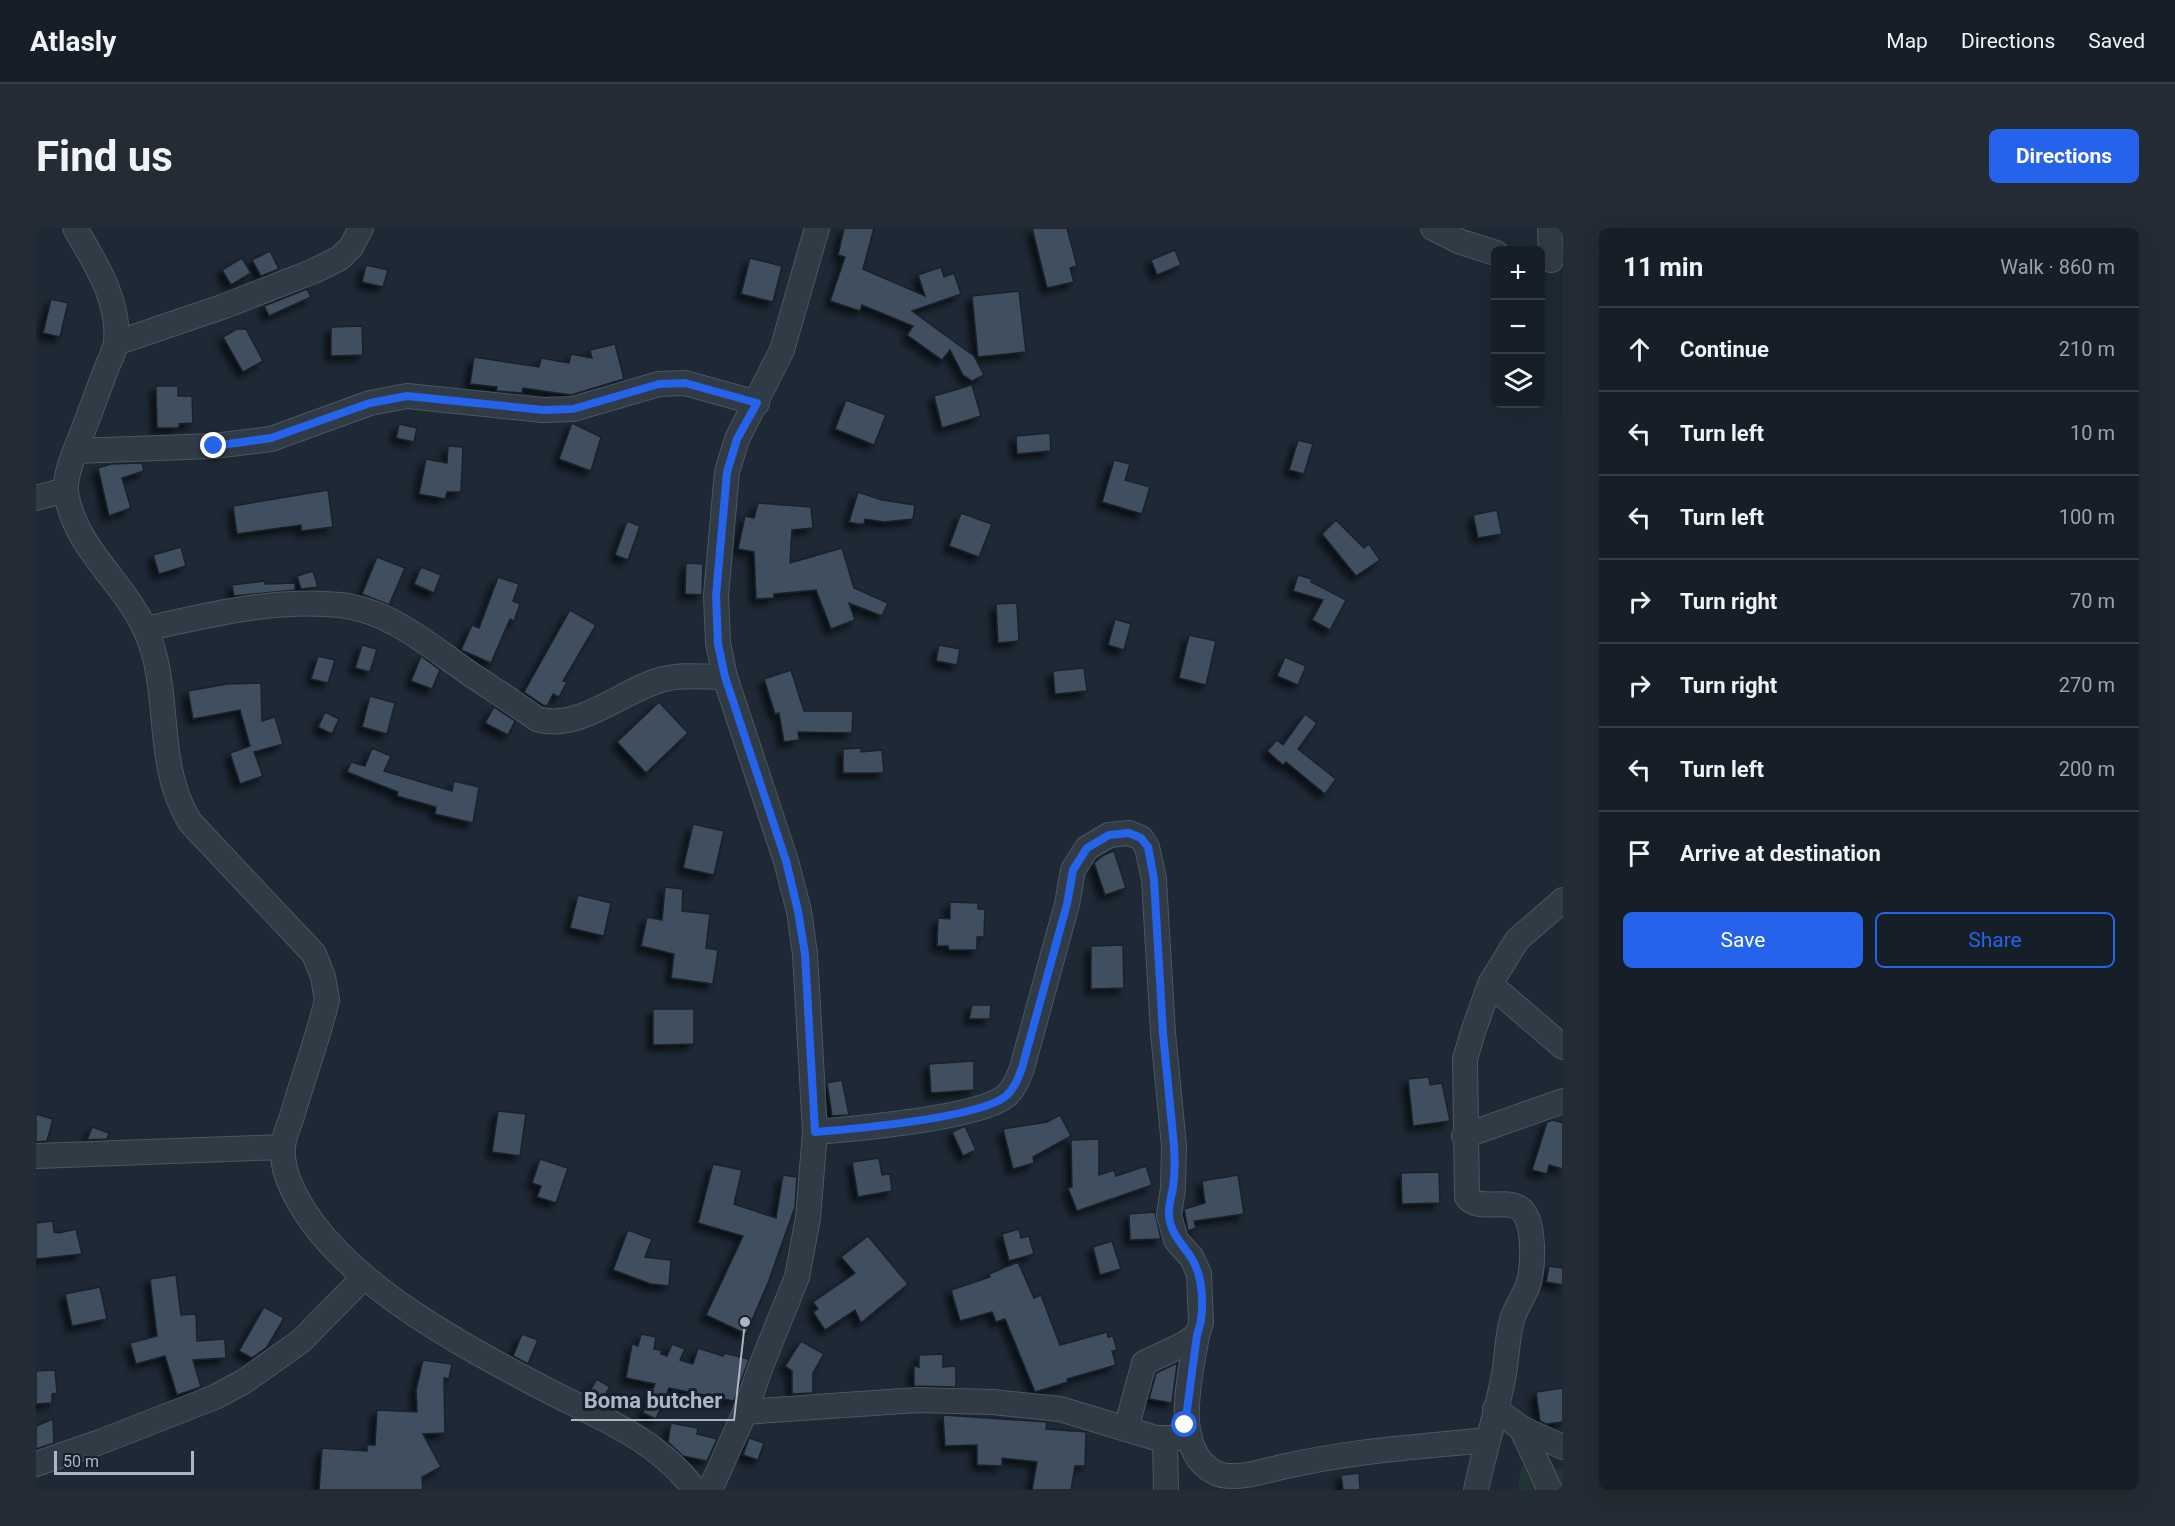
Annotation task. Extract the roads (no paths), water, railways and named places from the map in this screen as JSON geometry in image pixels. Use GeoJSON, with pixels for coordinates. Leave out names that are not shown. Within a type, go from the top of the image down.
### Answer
{"type":"FeatureCollection","features":[{"type":"Feature","properties":{"kind":"street"},"geometry":{"type":"LineString","coordinates":[[75,228],[108,291],[114,311],[116,343],[75,451],[66,490],[80,534],[145,629],[156,663],[164,735],[176,801],[190,822],[314,954],[323,977],[327,1000],[283,1147],[289,1178],[299,1204],[328,1244],[363,1278],[467,1346],[538,1386],[608,1419],[654,1447],[685,1476],[695,1490]]}},
{"type":"Feature","properties":{"kind":"street"},"geometry":{"type":"LineString","coordinates":[[116,343],[222,307],[314,271],[340,258],[351,248],[361,228]]}},
{"type":"Feature","properties":{"kind":"street"},"geometry":{"type":"LineString","coordinates":[[710,1490],[745,1412],[797,1278],[808,1218],[815,1132],[806,964],[798,911],[786,861],[725,677],[718,644],[716,596],[727,472],[737,439],[782,350],[817,228]]}},
{"type":"Feature","properties":{"kind":"street"},"geometry":{"type":"LineString","coordinates":[[1433,228],[1461,242],[1491,251]]}},
{"type":"Feature","properties":{"kind":"street"},"geometry":{"type":"LineString","coordinates":[[1550,228],[1552,262]]}},
{"type":"Feature","properties":{"kind":"street"},"geometry":{"type":"LineString","coordinates":[[75,451],[214,446],[271,438],[370,403],[407,396],[543,410],[573,409],[659,384],[685,383],[757,403]]}},
{"type":"Feature","properties":{"kind":"street"},"geometry":{"type":"LineString","coordinates":[[36,498],[66,490]]}},
{"type":"Feature","properties":{"kind":"street"},"geometry":{"type":"LineString","coordinates":[[145,629],[237,609],[293,604],[342,605],[377,615],[414,634],[537,719],[549,723],[561,722],[588,713],[640,686],[666,678],[725,677]]}},
{"type":"Feature","properties":{"kind":"street"},"geometry":{"type":"LineString","coordinates":[[815,1132],[869,1128],[982,1108],[1005,1096],[1015,1086],[1022,1068],[1061,926],[1073,870],[1087,848],[1109,835],[1129,833],[1141,838],[1148,847],[1154,879],[1163,1033],[1174,1146],[1175,1172],[1169,1215],[1176,1240],[1192,1258],[1199,1274],[1202,1323],[1197,1335],[1186,1402],[1185,1425],[1200,1457],[1212,1472],[1222,1475],[1273,1469],[1356,1451],[1486,1440]]}},
{"type":"Feature","properties":{"kind":"street"},"geometry":{"type":"LineString","coordinates":[[1476,1490],[1486,1440],[1504,1376],[1512,1318],[1530,1279],[1528,1224],[1524,1212],[1516,1206],[1476,1204],[1467,1197],[1464,1136],[1465,1059],[1490,984],[1517,940],[1563,900]]}},
{"type":"Feature","properties":{"kind":"street"},"geometry":{"type":"LineString","coordinates":[[1490,984],[1563,1047]]}},
{"type":"Feature","properties":{"kind":"street"},"geometry":{"type":"LineString","coordinates":[[1464,1136],[1563,1101]]}},
{"type":"Feature","properties":{"kind":"street"},"geometry":{"type":"LineString","coordinates":[[36,1156],[283,1147]]}},
{"type":"Feature","properties":{"kind":"street"},"geometry":{"type":"LineString","coordinates":[[36,1464],[100,1442],[215,1397],[243,1382],[301,1341],[363,1278]]}},
{"type":"Feature","properties":{"kind":"street"},"geometry":{"type":"LineString","coordinates":[[1126,1429],[1144,1363],[1197,1335]]}},
{"type":"Feature","properties":{"kind":"street"},"geometry":{"type":"LineString","coordinates":[[745,1412],[917,1400],[993,1402],[1060,1409],[1156,1438],[1190,1438]]}},
{"type":"Feature","properties":{"kind":"street"},"geometry":{"type":"LineString","coordinates":[[1495,1409],[1521,1428],[1563,1448]]}},
{"type":"Feature","properties":{"kind":"street"},"geometry":{"type":"LineString","coordinates":[[1521,1428],[1550,1490]]}},
{"type":"Feature","properties":{"kind":"street"},"geometry":{"type":"LineString","coordinates":[[1165,1438],[1166,1490]]}},
{"type":"Feature","properties":{"kind":"place","name":"Boma butcher"},"geometry":{"type":"Point","coordinates":[745,1322]}}]}
